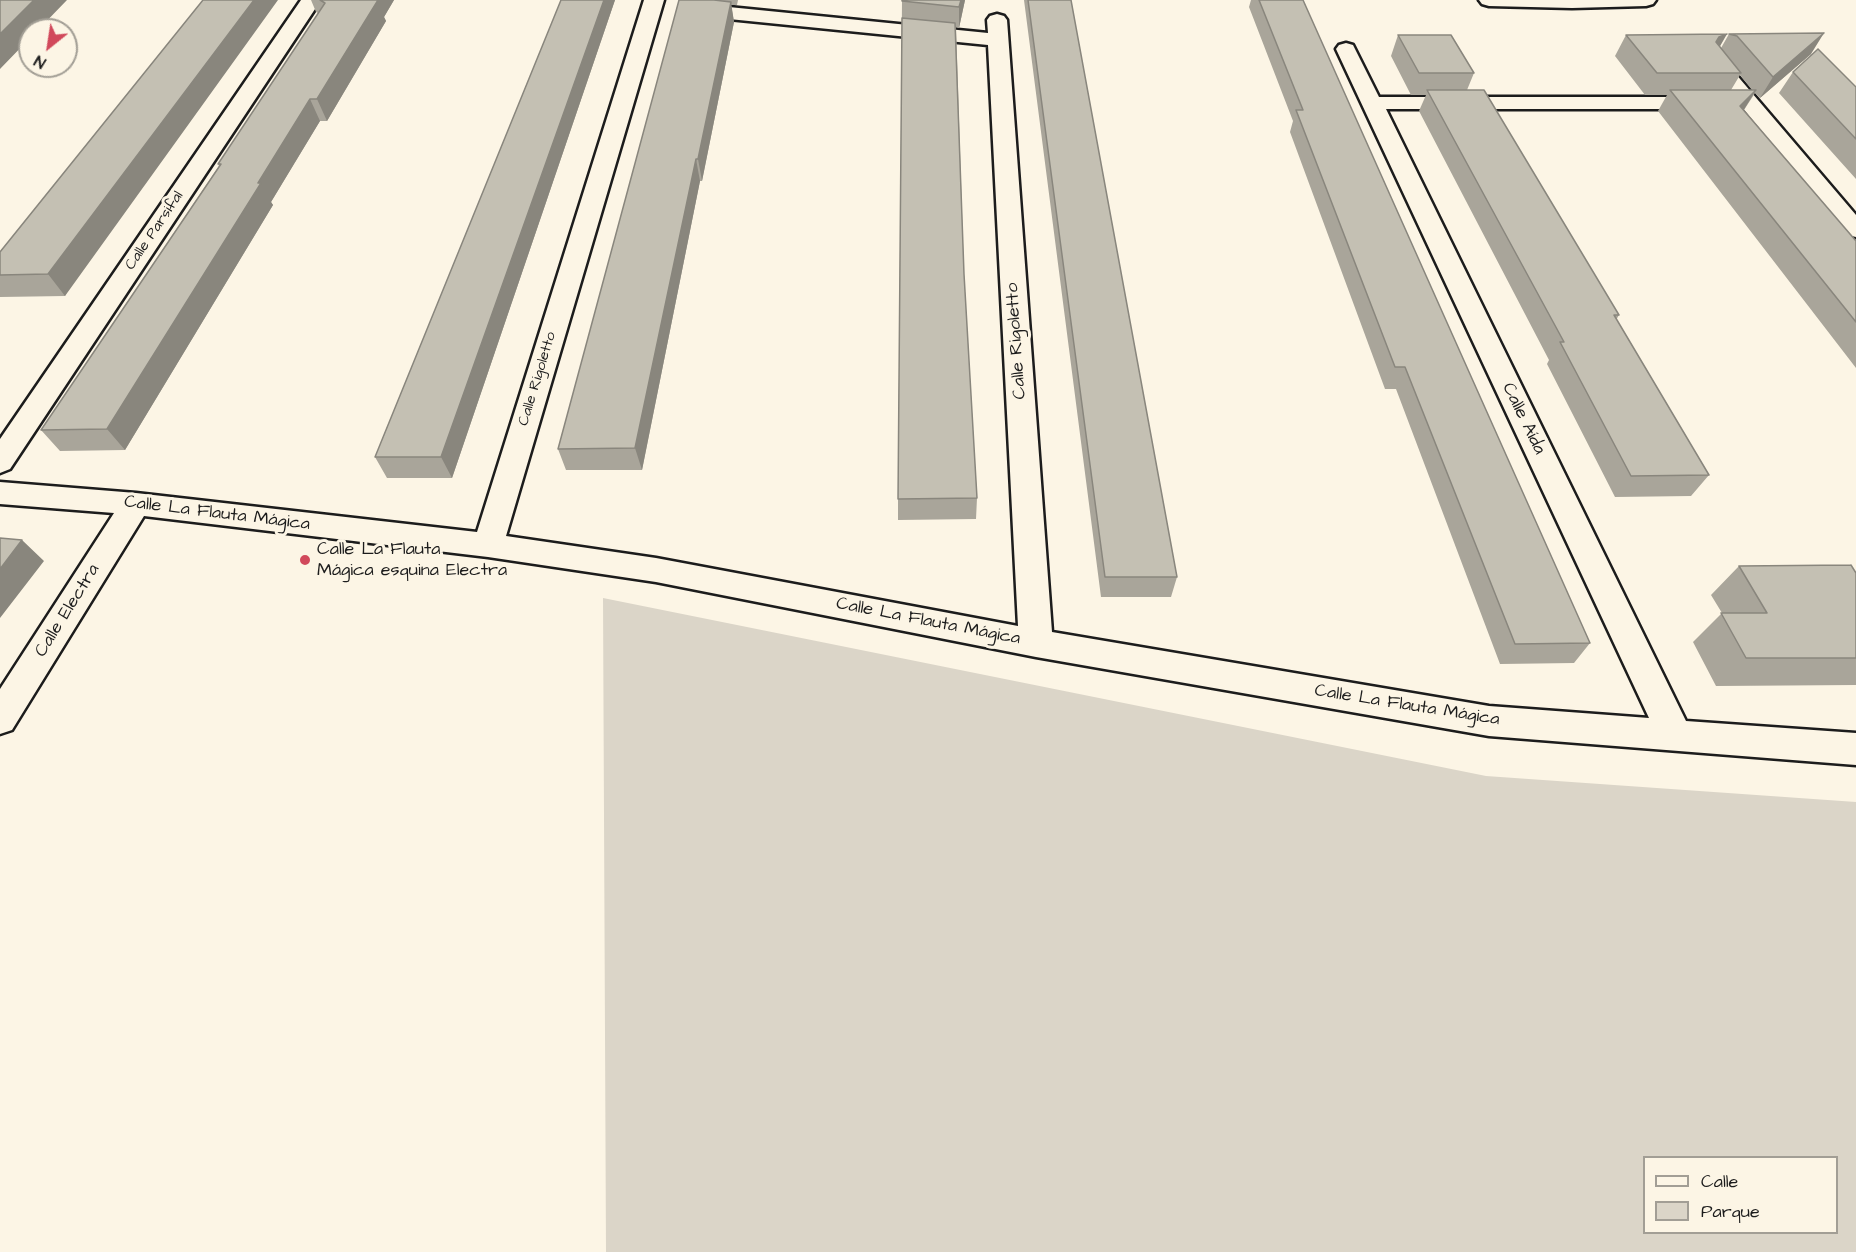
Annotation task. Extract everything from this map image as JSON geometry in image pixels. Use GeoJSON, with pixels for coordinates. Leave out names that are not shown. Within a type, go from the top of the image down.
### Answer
{"type":"FeatureCollection","features":[{"type":"Feature","properties":{"kind":"street","name":"Calle Parsifal"},"geometry":{"type":"LineString","coordinates":[[0,462],[311,0]]}},
{"type":"Feature","properties":{"kind":"street"},"geometry":{"type":"LineString","coordinates":[[1489,0],[1572,2],[1646,0]]}},
{"type":"Feature","properties":{"kind":"street","name":"Calle Rigoletto"},"geometry":{"type":"LineString","coordinates":[[488,545],[653,3],[997,30],[1036,643]]}},
{"type":"Feature","properties":{"kind":"street","name":"Calle Aída"},"geometry":{"type":"LineString","coordinates":[[1346,49],[1675,735]]}},
{"type":"Feature","properties":{"kind":"street"},"geometry":{"type":"LineString","coordinates":[[1716,63],[1856,230]]}},
{"type":"Feature","properties":{"kind":"street"},"geometry":{"type":"LineString","coordinates":[[1371,103],[1748,103]]}},
{"type":"Feature","properties":{"kind":"street","name":"Calle La Flauta Mágica"},"geometry":{"type":"LineString","coordinates":[[0,493],[136,504],[488,545],[656,570],[1036,643],[1489,721],[1856,749]]}},
{"type":"Feature","properties":{"kind":"street","name":"Calle Electra"},"geometry":{"type":"LineString","coordinates":[[0,717],[136,504]]}},
{"type":"Feature","properties":{"kind":"green space"},"geometry":{"type":"Polygon","coordinates":[[[603,598],[1486,776],[1856,802],[1856,1252],[606,1252],[603,598]]]}},
{"type":"Feature","properties":{"kind":"building"},"geometry":{"type":"Polygon","coordinates":[[[0,0],[34,0],[0,34],[0,0]]]}},
{"type":"Feature","properties":{"kind":"building"},"geometry":{"type":"Polygon","coordinates":[[[203,0],[254,0],[48,274],[0,275],[0,252],[203,0]]]}},
{"type":"Feature","properties":{"kind":"building"},"geometry":{"type":"Polygon","coordinates":[[[320,0],[378,0],[317,99],[310,99],[258,183],[261,183],[107,429],[41,430],[221,164],[218,164],[325,3],[320,0]]]}},
{"type":"Feature","properties":{"kind":"building"},"geometry":{"type":"Polygon","coordinates":[[[561,0],[604,0],[441,457],[375,457],[561,0]]]}},
{"type":"Feature","properties":{"kind":"building"},"geometry":{"type":"Polygon","coordinates":[[[679,0],[731,2],[635,448],[558,449],[679,0]]]}},
{"type":"Feature","properties":{"kind":"building"},"geometry":{"type":"Polygon","coordinates":[[[902,0],[961,0],[959,7],[902,0]]]}},
{"type":"Feature","properties":{"kind":"building"},"geometry":{"type":"Polygon","coordinates":[[[1028,0],[1071,0],[1177,577],[1105,577],[1028,0]]]}},
{"type":"Feature","properties":{"kind":"building"},"geometry":{"type":"Polygon","coordinates":[[[1259,0],[1303,0],[1590,643],[1515,644],[1405,367],[1395,367],[1296,110],[1303,110],[1259,0]]]}},
{"type":"Feature","properties":{"kind":"building"},"geometry":{"type":"Polygon","coordinates":[[[902,18],[955,23],[964,274],[977,498],[898,499],[902,18]]]}},
{"type":"Feature","properties":{"kind":"building"},"geometry":{"type":"Polygon","coordinates":[[[1824,33],[1773,77],[1737,36],[1729,34],[1824,33]]]}},
{"type":"Feature","properties":{"kind":"building"},"geometry":{"type":"Polygon","coordinates":[[[1727,34],[1719,37],[1716,42],[1741,73],[1657,73],[1626,35],[1727,34]]]}},
{"type":"Feature","properties":{"kind":"building"},"geometry":{"type":"Polygon","coordinates":[[[1398,35],[1451,35],[1474,73],[1419,73],[1398,35]]]}},
{"type":"Feature","properties":{"kind":"building"},"geometry":{"type":"Polygon","coordinates":[[[1818,49],[1856,87],[1856,139],[1793,72],[1818,49]]]}},
{"type":"Feature","properties":{"kind":"building"},"geometry":{"type":"Polygon","coordinates":[[[1427,90],[1484,90],[1619,315],[1614,315],[1709,475],[1631,476],[1560,342],[1564,342],[1427,90]]]}},
{"type":"Feature","properties":{"kind":"building"},"geometry":{"type":"Polygon","coordinates":[[[1670,90],[1756,90],[1740,106],[1856,241],[1856,322],[1670,90]]]}},
{"type":"Feature","properties":{"kind":"building"},"geometry":{"type":"Polygon","coordinates":[[[0,538],[22,540],[0,569],[0,538]]]}},
{"type":"Feature","properties":{"kind":"building"},"geometry":{"type":"Polygon","coordinates":[[[1851,565],[1856,573],[1856,658],[1746,658],[1721,613],[1767,613],[1739,566],[1851,565]]]}},
{"type":"Feature","properties":{"kind":"place","name":"Calle La Flauta Mágica esquina Electra"},"geometry":{"type":"Point","coordinates":[305,560]}}]}
